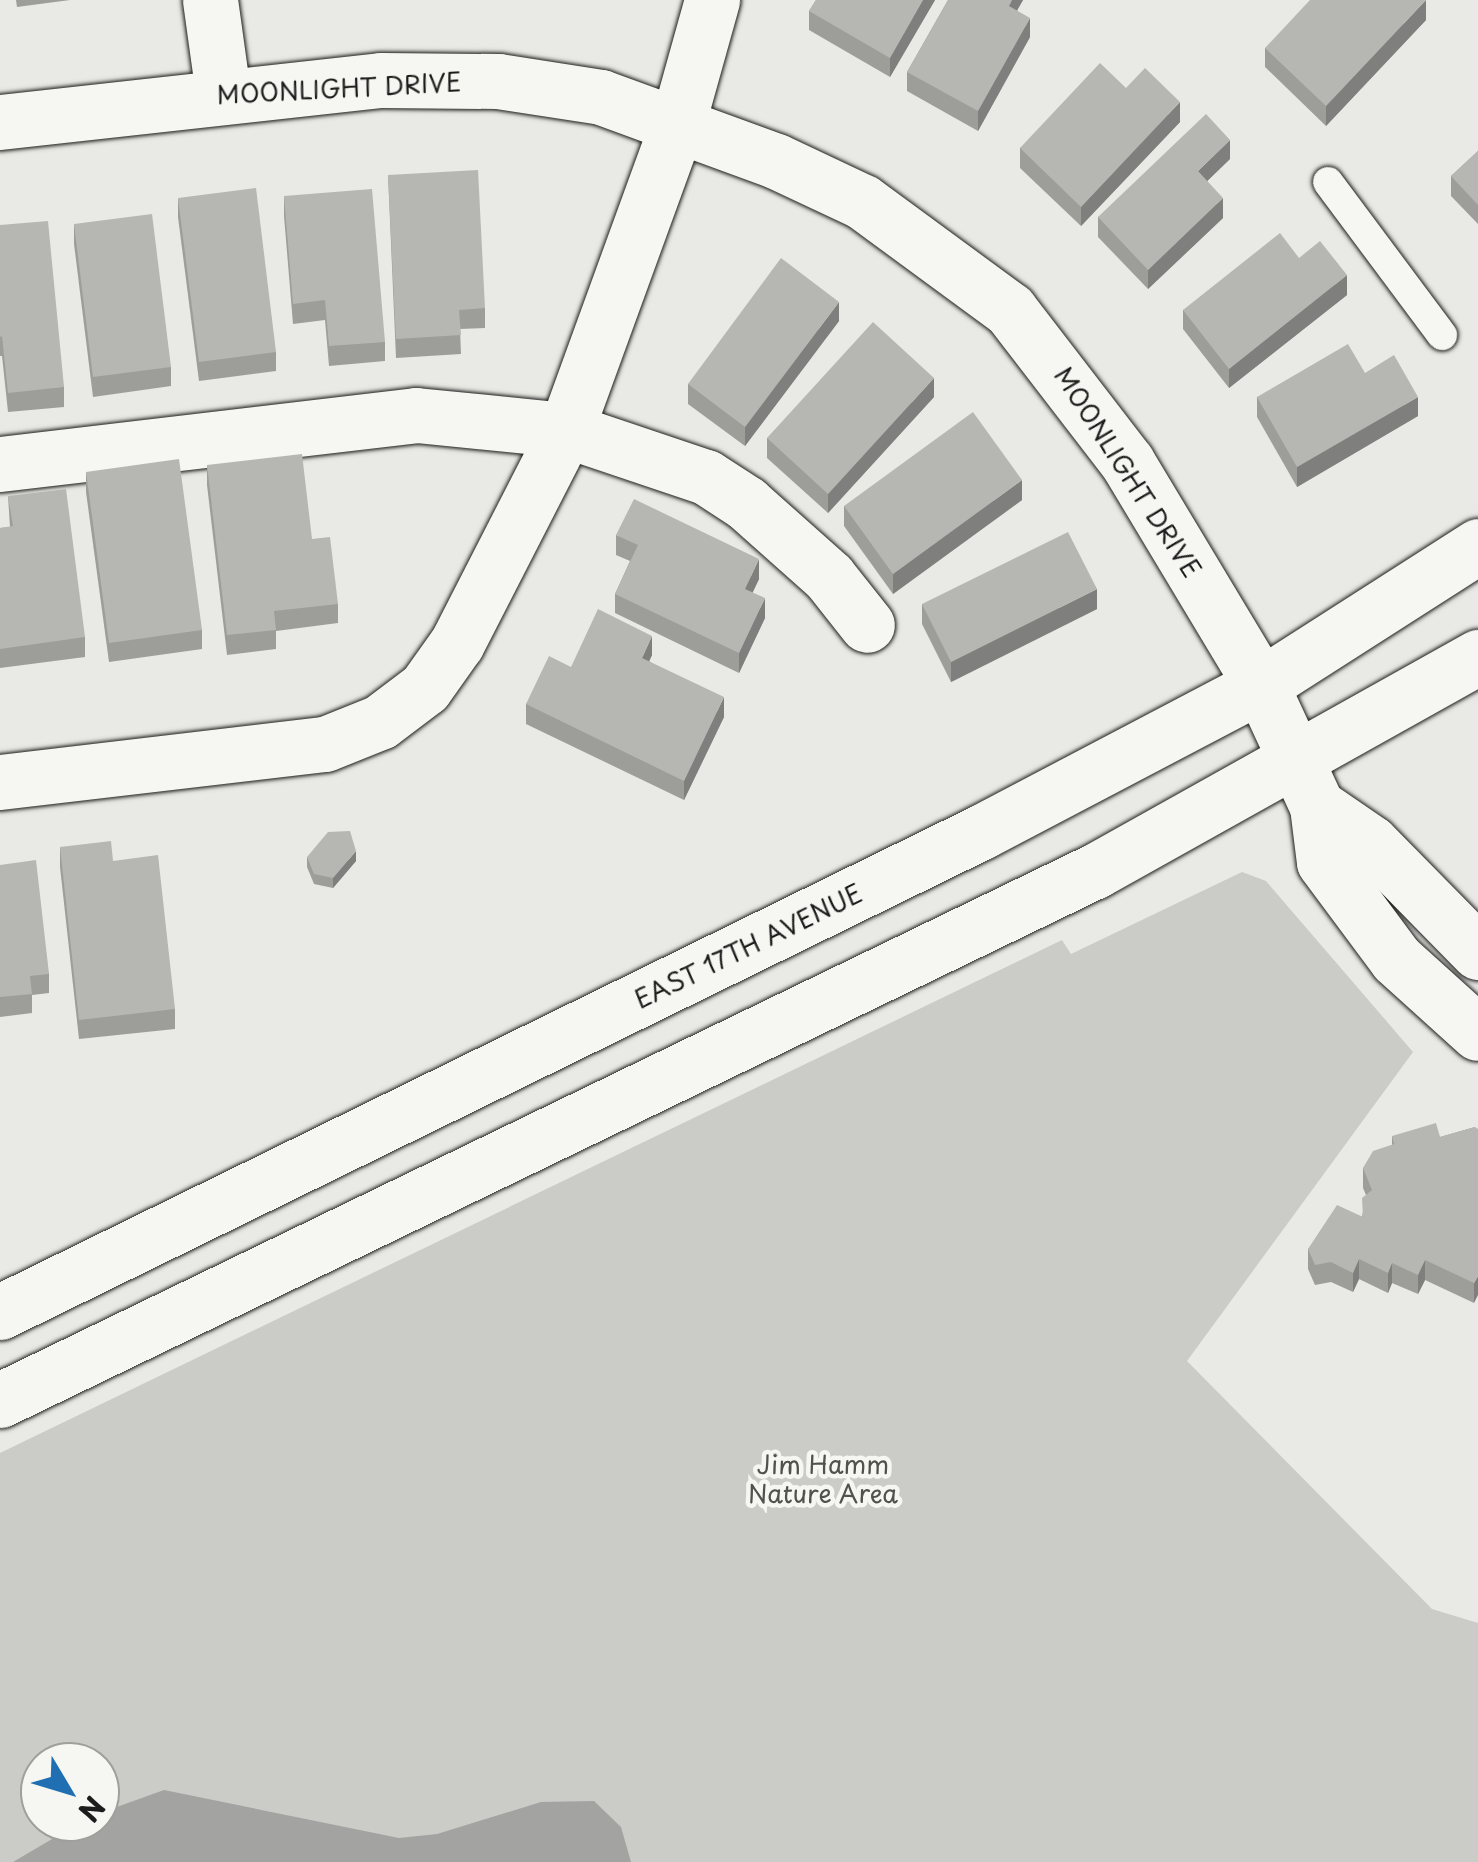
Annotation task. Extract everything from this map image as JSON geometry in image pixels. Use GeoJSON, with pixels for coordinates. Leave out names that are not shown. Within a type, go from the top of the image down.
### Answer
{"type":"FeatureCollection","features":[{"type":"Feature","properties":{"kind":"street"},"geometry":{"type":"LineString","coordinates":[[210,0],[222,94]]}},
{"type":"Feature","properties":{"kind":"street"},"geometry":{"type":"LineString","coordinates":[[0,782],[326,744],[380,722],[425,688],[457,642],[566,430],[678,122],[712,0]]}},
{"type":"Feature","properties":{"kind":"street","name":"MOONLIGHT DRIVE"},"geometry":{"type":"LineString","coordinates":[[0,122],[222,94],[381,80],[498,81],[601,97],[678,122],[864,202],[1010,310],[1127,462],[1261,685],[1307,784]]}},
{"type":"Feature","properties":{"kind":"street"},"geometry":{"type":"LineString","coordinates":[[0,464],[416,415],[566,430],[706,478],[746,503],[829,577],[867,625]]}},
{"type":"Feature","properties":{"kind":"street","name":"EAST 17TH AVENUE"},"geometry":{"type":"LineString","coordinates":[[0,1312],[981,832],[1261,685],[1478,546]]}},
{"type":"Feature","properties":{"kind":"street"},"geometry":{"type":"LineString","coordinates":[[0,1400],[1095,871],[1307,784],[1478,658]]}},
{"type":"Feature","properties":{"kind":"street"},"geometry":{"type":"LineString","coordinates":[[1307,784],[1478,952]]}},
{"type":"Feature","properties":{"kind":"street"},"geometry":{"type":"LineString","coordinates":[[1307,784],[1324,862],[1359,913],[1396,959],[1478,1033]]}},
{"type":"Feature","properties":{"kind":"lane"},"geometry":{"type":"LineString","coordinates":[[1328,182],[1442,334]]}},
{"type":"Feature","properties":{"kind":"green space","name":"Jim Hamm Nature Area"},"geometry":{"type":"Polygon","coordinates":[[[1242,872],[1266,881],[1413,1052],[1187,1361],[1432,1609],[1478,1623],[1478,1862],[0,1862],[0,1453],[1062,940],[1071,954],[1242,872]]]}},
{"type":"Feature","properties":{"kind":"shaded area"},"geometry":{"type":"Polygon","coordinates":[[[164,1790],[399,1838],[437,1834],[541,1802],[594,1801],[621,1827],[631,1862],[13,1862],[47,1842],[120,1842],[120,1806],[164,1790]]]}},
{"type":"Feature","properties":{"kind":"building"},"geometry":{"type":"Polygon","coordinates":[[[816,0],[923,0],[890,58],[809,11],[816,0]]]}},
{"type":"Feature","properties":{"kind":"building"},"geometry":{"type":"Polygon","coordinates":[[[948,0],[1012,0],[1009,6],[1030,18],[978,111],[907,72],[948,0]]]}},
{"type":"Feature","properties":{"kind":"building"},"geometry":{"type":"Polygon","coordinates":[[[1310,0],[1426,0],[1326,106],[1265,48],[1310,0]]]}},
{"type":"Feature","properties":{"kind":"building"},"geometry":{"type":"Polygon","coordinates":[[[1100,63],[1126,88],[1145,68],[1180,102],[1081,207],[1020,148],[1100,63]]]}},
{"type":"Feature","properties":{"kind":"building"},"geometry":{"type":"Polygon","coordinates":[[[1206,114],[1230,140],[1198,171],[1223,198],[1148,270],[1098,217],[1206,114]]]}},
{"type":"Feature","properties":{"kind":"building"},"geometry":{"type":"Polygon","coordinates":[[[1478,151],[1478,205],[1451,176],[1478,151]]]}},
{"type":"Feature","properties":{"kind":"building"},"geometry":{"type":"Polygon","coordinates":[[[478,170],[485,308],[459,310],[461,335],[396,339],[388,175],[478,170]]]}},
{"type":"Feature","properties":{"kind":"building"},"geometry":{"type":"Polygon","coordinates":[[[256,188],[276,352],[199,362],[178,198],[256,188]]]}},
{"type":"Feature","properties":{"kind":"building"},"geometry":{"type":"Polygon","coordinates":[[[372,189],[385,342],[329,346],[325,300],[293,304],[284,196],[372,189]]]}},
{"type":"Feature","properties":{"kind":"building"},"geometry":{"type":"Polygon","coordinates":[[[152,214],[171,367],[93,377],[74,224],[152,214]]]}},
{"type":"Feature","properties":{"kind":"building"},"geometry":{"type":"Polygon","coordinates":[[[48,221],[64,387],[8,393],[0,337],[0,225],[48,221]]]}},
{"type":"Feature","properties":{"kind":"building"},"geometry":{"type":"Polygon","coordinates":[[[1280,233],[1299,258],[1320,241],[1347,275],[1229,369],[1183,310],[1280,233]]]}},
{"type":"Feature","properties":{"kind":"building"},"geometry":{"type":"Polygon","coordinates":[[[781,258],[839,302],[745,427],[688,384],[781,258]]]}},
{"type":"Feature","properties":{"kind":"building"},"geometry":{"type":"Polygon","coordinates":[[[873,322],[934,378],[828,494],[767,438],[873,322]]]}},
{"type":"Feature","properties":{"kind":"building"},"geometry":{"type":"Polygon","coordinates":[[[1348,344],[1365,373],[1394,355],[1418,397],[1297,467],[1257,397],[1348,344]]]}},
{"type":"Feature","properties":{"kind":"building"},"geometry":{"type":"Polygon","coordinates":[[[973,412],[1022,480],[893,574],[844,506],[973,412]]]}},
{"type":"Feature","properties":{"kind":"building"},"geometry":{"type":"Polygon","coordinates":[[[302,454],[312,539],[330,537],[338,604],[274,611],[276,630],[227,635],[207,465],[302,454]]]}},
{"type":"Feature","properties":{"kind":"building"},"geometry":{"type":"Polygon","coordinates":[[[179,459],[202,630],[109,643],[86,472],[179,459]]]}},
{"type":"Feature","properties":{"kind":"building"},"geometry":{"type":"Polygon","coordinates":[[[66,489],[85,637],[0,649],[0,528],[13,526],[8,496],[66,489]]]}},
{"type":"Feature","properties":{"kind":"building"},"geometry":{"type":"Polygon","coordinates":[[[634,499],[759,559],[745,589],[765,598],[739,653],[615,594],[638,545],[616,535],[634,499]]]}},
{"type":"Feature","properties":{"kind":"building"},"geometry":{"type":"Polygon","coordinates":[[[1068,532],[1097,589],[951,662],[922,604],[1068,532]]]}},
{"type":"Feature","properties":{"kind":"building"},"geometry":{"type":"Polygon","coordinates":[[[598,609],[652,636],[642,658],[724,697],[684,781],[526,704],[549,656],[571,667],[598,609]]]}},
{"type":"Feature","properties":{"kind":"building"},"geometry":{"type":"Polygon","coordinates":[[[350,831],[356,851],[333,878],[314,874],[307,857],[328,832],[350,831]]]}},
{"type":"Feature","properties":{"kind":"building"},"geometry":{"type":"Polygon","coordinates":[[[111,841],[113,861],[158,855],[175,1009],[79,1020],[60,847],[111,841]]]}},
{"type":"Feature","properties":{"kind":"building"},"geometry":{"type":"Polygon","coordinates":[[[36,860],[49,974],[30,976],[32,994],[0,997],[0,865],[36,860]]]}},
{"type":"Feature","properties":{"kind":"building"},"geometry":{"type":"Polygon","coordinates":[[[1436,1123],[1440,1137],[1478,1129],[1478,1276],[1474,1283],[1425,1260],[1418,1275],[1392,1263],[1388,1273],[1359,1259],[1353,1273],[1331,1262],[1315,1265],[1308,1249],[1337,1205],[1363,1217],[1362,1198],[1372,1190],[1363,1168],[1373,1151],[1394,1144],[1392,1136],[1436,1123]]]}}]}
